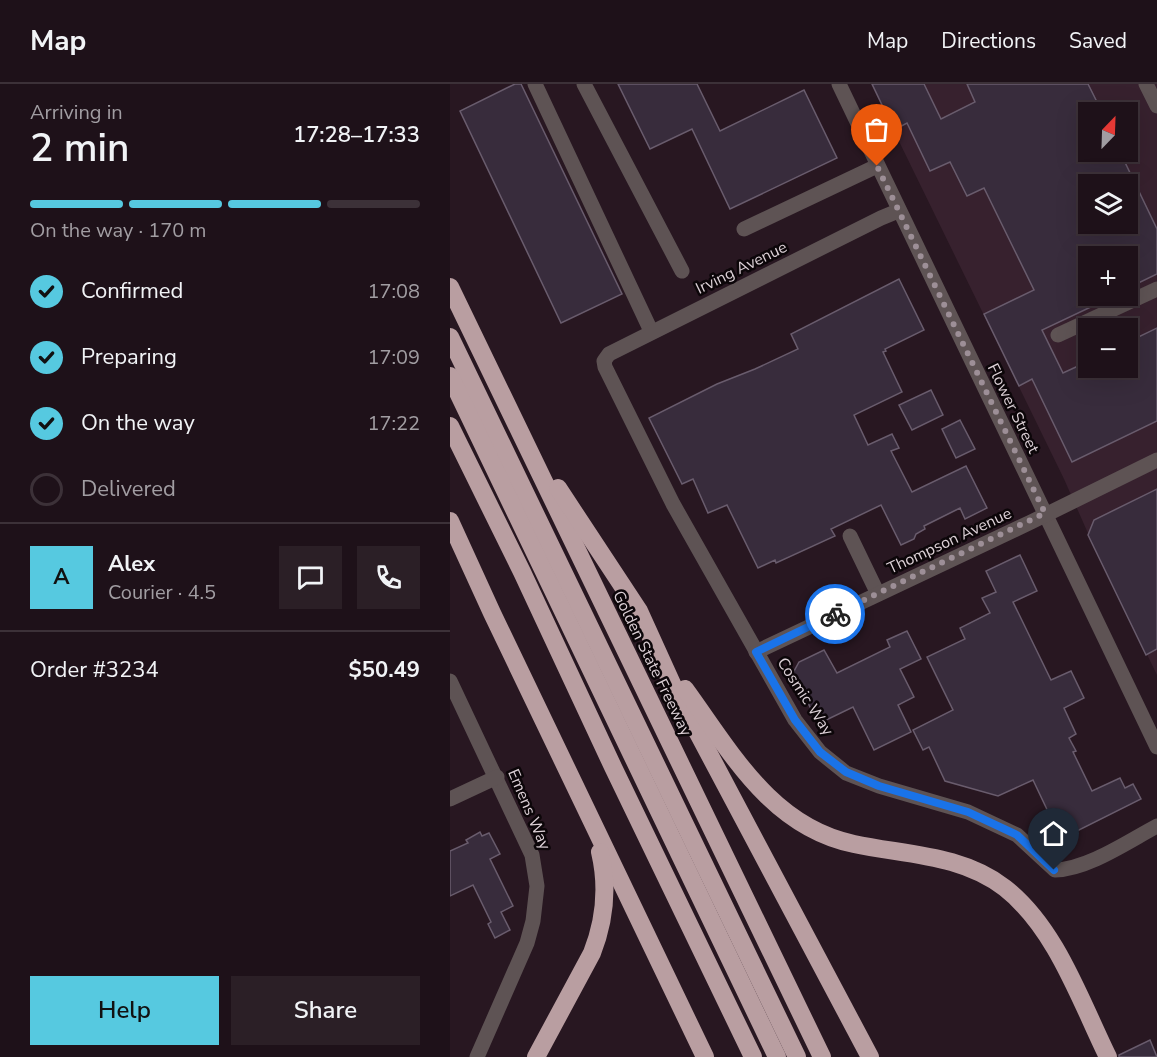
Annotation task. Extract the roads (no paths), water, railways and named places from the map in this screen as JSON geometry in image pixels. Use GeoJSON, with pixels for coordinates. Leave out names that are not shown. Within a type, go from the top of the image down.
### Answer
{"type":"FeatureCollection","features":[{"type":"Feature","properties":{"kind":"highway","name":"Golden State Freeway"},"geometry":{"type":"LineString","coordinates":[[450,287],[822,1057]]}},
{"type":"Feature","properties":{"kind":"highway"},"geometry":{"type":"LineString","coordinates":[[450,338],[797,1057]]}},
{"type":"Feature","properties":{"kind":"highway"},"geometry":{"type":"LineString","coordinates":[[450,376],[777,1057]]}},
{"type":"Feature","properties":{"kind":"highway"},"geometry":{"type":"LineString","coordinates":[[450,426],[753,1057]]}},
{"type":"Feature","properties":{"kind":"highway"},"geometry":{"type":"LineString","coordinates":[[519,429],[639,611],[673,686],[870,1057]]}},
{"type":"Feature","properties":{"kind":"highway"},"geometry":{"type":"LineString","coordinates":[[450,521],[705,1057]]}},
{"type":"Feature","properties":{"kind":"highway"},"geometry":{"type":"LineString","coordinates":[[663,661],[760,789],[791,817],[819,832],[853,844],[951,861],[984,875],[1024,905],[1044,929],[1108,1057]]}},
{"type":"Feature","properties":{"kind":"highway"},"geometry":{"type":"LineString","coordinates":[[536,1057],[592,952],[599,934],[604,897],[604,869],[588,813]]}},
{"type":"Feature","properties":{"kind":"street"},"geometry":{"type":"LineString","coordinates":[[535,84],[651,331]]}},
{"type":"Feature","properties":{"kind":"street"},"geometry":{"type":"LineString","coordinates":[[584,84],[682,271]]}},
{"type":"Feature","properties":{"kind":"street","name":"Flower Street"},"geometry":{"type":"LineString","coordinates":[[839,84],[1157,747]]}},
{"type":"Feature","properties":{"kind":"street"},"geometry":{"type":"LineString","coordinates":[[1146,84],[1157,106]]}},
{"type":"Feature","properties":{"kind":"street"},"geometry":{"type":"LineString","coordinates":[[744,229],[877,166]]}},
{"type":"Feature","properties":{"kind":"street","name":"Irving Avenue"},"geometry":{"type":"LineString","coordinates":[[604,360],[609,354],[651,331],[898,211]]}},
{"type":"Feature","properties":{"kind":"street"},"geometry":{"type":"LineString","coordinates":[[1058,335],[1157,289]]}},
{"type":"Feature","properties":{"kind":"street","name":"Cosmic Way"},"geometry":{"type":"LineString","coordinates":[[604,360],[605,367],[673,504],[795,720],[820,752],[846,772],[879,786],[968,812],[1017,835],[1054,870],[1069,870],[1084,864],[1157,826]]}},
{"type":"Feature","properties":{"kind":"street","name":"Thompson Avenue"},"geometry":{"type":"LineString","coordinates":[[756,652],[1157,460]]}},
{"type":"Feature","properties":{"kind":"street"},"geometry":{"type":"LineString","coordinates":[[850,536],[878,594]]}},
{"type":"Feature","properties":{"kind":"street","name":"Emens Way"},"geometry":{"type":"LineString","coordinates":[[450,681],[532,855],[537,886],[533,921],[527,943],[477,1057]]}},
{"type":"Feature","properties":{"kind":"street"},"geometry":{"type":"LineString","coordinates":[[450,799],[497,777]]}}]}
